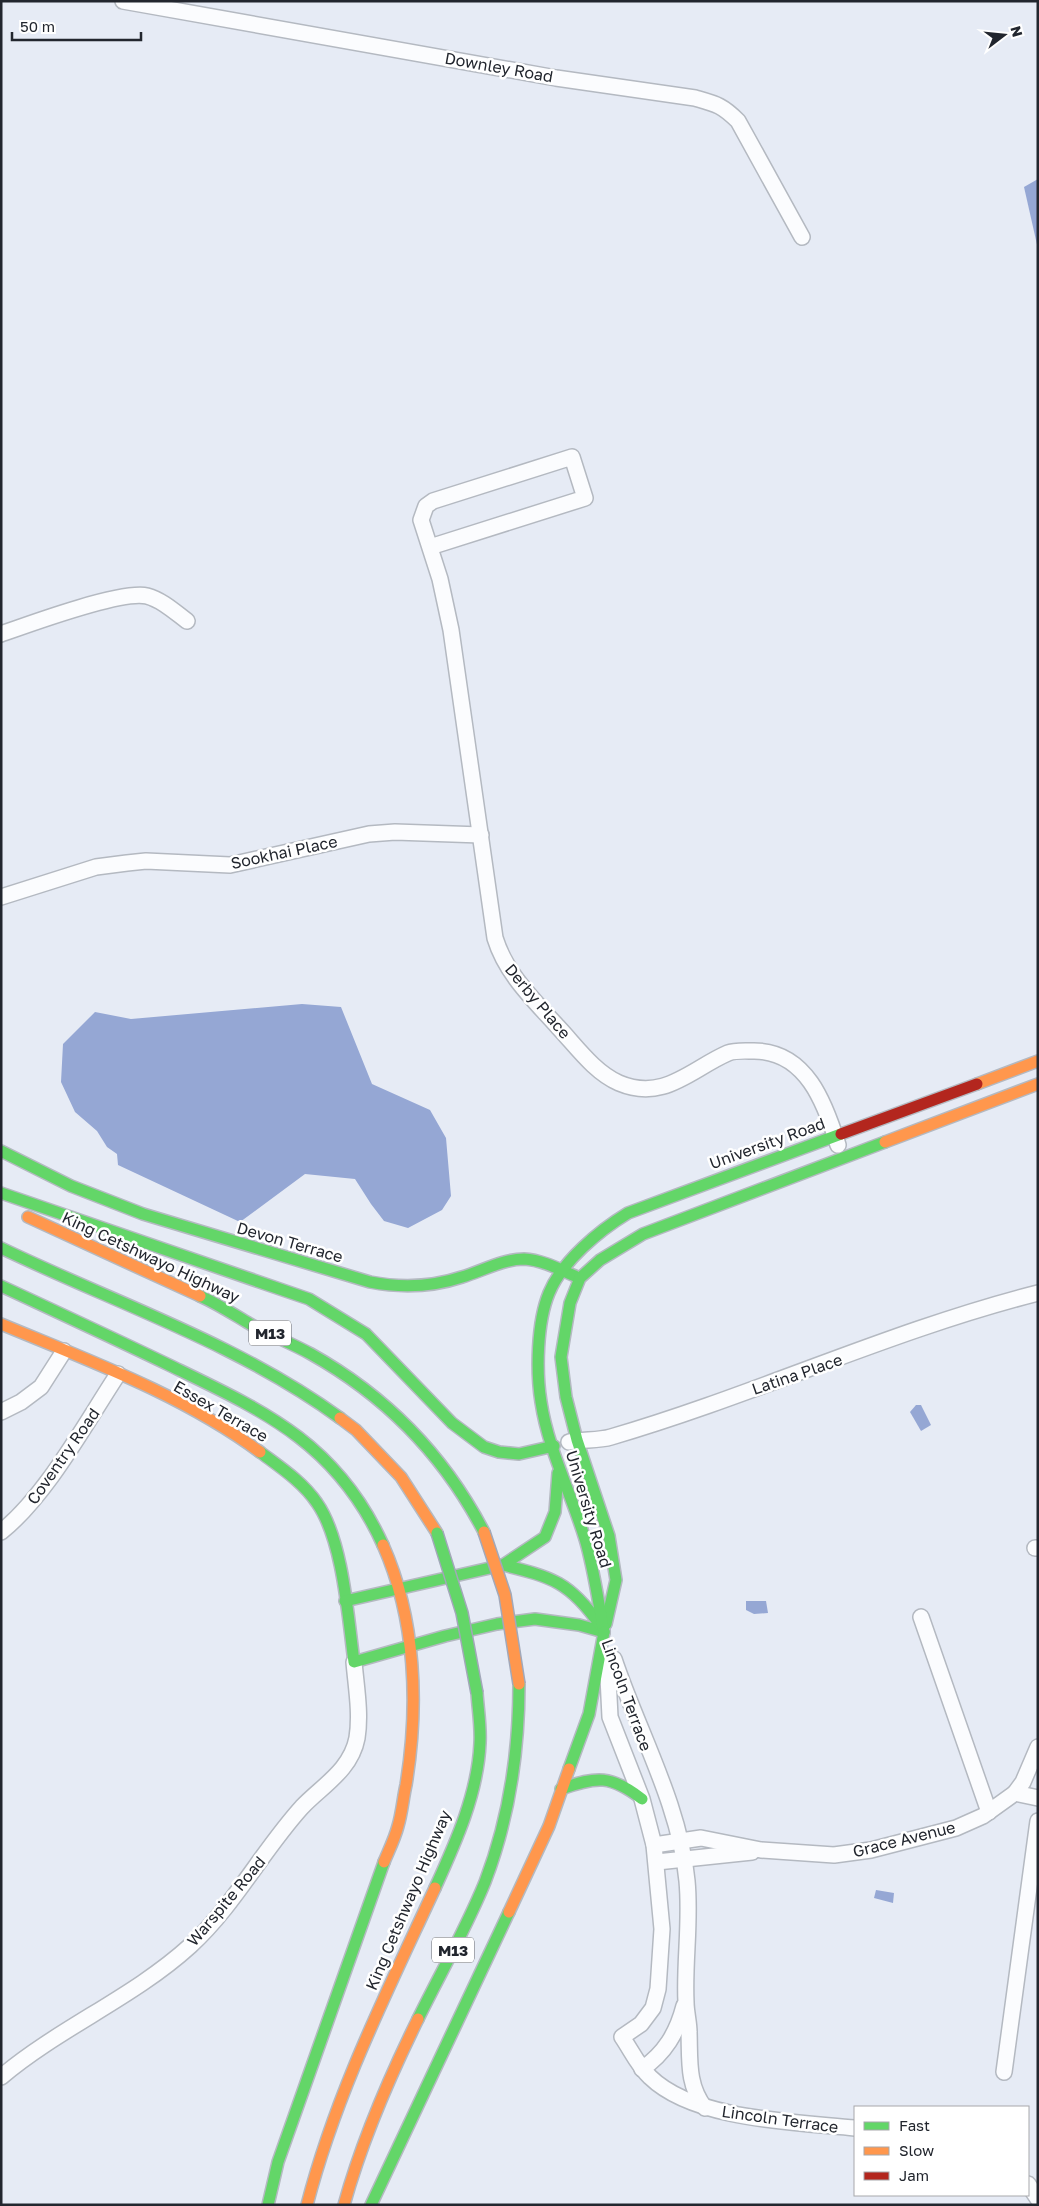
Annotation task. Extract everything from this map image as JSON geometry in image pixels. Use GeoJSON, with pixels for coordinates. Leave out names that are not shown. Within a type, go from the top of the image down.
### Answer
{"type":"FeatureCollection","features":[{"type":"Feature","properties":{"kind":"main road","name":"University Road"},"geometry":{"type":"LineString","coordinates":[[604,1632],[585,1540],[558,1463],[541,1403],[538,1373],[542,1316],[549,1292],[563,1271],[605,1227],[628,1213],[1038,1061]]}},
{"type":"Feature","properties":{"kind":"main road"},"geometry":{"type":"LineString","coordinates":[[981,1082],[991,1102]]}},
{"type":"Feature","properties":{"kind":"main road","name":"University Road"},"geometry":{"type":"LineString","coordinates":[[604,1632],[616,1580],[609,1536],[577,1440],[566,1397],[561,1357],[570,1303],[580,1278],[600,1260],[643,1234],[1038,1084]]}},
{"type":"Feature","properties":{"kind":"main road","name":"Devon Terrace"},"geometry":{"type":"LineString","coordinates":[[1,1151],[136,1214],[364,1280],[395,1286],[433,1284],[508,1261],[522,1259],[540,1262],[580,1278]]}},
{"type":"Feature","properties":{"kind":"main road"},"geometry":{"type":"LineString","coordinates":[[1,1193],[309,1299],[366,1334],[452,1423],[484,1446],[499,1452],[519,1454],[554,1446]]}},
{"type":"Feature","properties":{"kind":"main road","name":"King Cetshwayo Highway"},"geometry":{"type":"LineString","coordinates":[[1,1201],[77,1241],[220,1305],[250,1324],[311,1354],[358,1383],[409,1427],[437,1458],[470,1504],[484,1532],[505,1595],[519,1684],[519,1727],[508,1809],[493,1860],[477,1900],[386,2088],[366,2135],[344,2205]]}},
{"type":"Feature","properties":{"kind":"main road","name":"King Cetshwayo Highway"},"geometry":{"type":"LineString","coordinates":[[1,1248],[221,1348],[307,1393],[340,1416],[371,1442],[412,1489],[437,1533],[462,1613],[477,1692],[480,1745],[473,1785],[438,1881],[348,2077],[315,2168],[307,2205]]}},
{"type":"Feature","properties":{"kind":"main road"},"geometry":{"type":"LineString","coordinates":[[1,1286],[214,1386],[277,1421],[305,1441],[332,1465],[356,1494],[389,1556],[400,1587],[408,1615],[412,1647],[412,1730],[400,1821],[278,2162],[268,2205]]}},
{"type":"Feature","properties":{"kind":"main road","name":"Essex Terrace"},"geometry":{"type":"LineString","coordinates":[[1,1324],[118,1374],[193,1411],[253,1446],[302,1485],[324,1516],[333,1541],[345,1601],[354,1662]]}},
{"type":"Feature","properties":{"kind":"main road"},"geometry":{"type":"LineString","coordinates":[[345,1601],[503,1565],[545,1537],[555,1512],[558,1463]]}},
{"type":"Feature","properties":{"kind":"main road"},"geometry":{"type":"LineString","coordinates":[[371,2205],[549,1826],[589,1714],[604,1632],[587,1606],[562,1582],[548,1576],[503,1565]]}},
{"type":"Feature","properties":{"kind":"main road"},"geometry":{"type":"LineString","coordinates":[[354,1662],[497,1624],[535,1619],[579,1625],[604,1632]]}},
{"type":"Feature","properties":{"kind":"main road"},"geometry":{"type":"LineString","coordinates":[[561,1790],[596,1777],[628,1787],[642,1799]]}},
{"type":"Feature","properties":{"kind":"street","name":"Downley Road"},"geometry":{"type":"LineString","coordinates":[[123,1],[547,76],[695,98],[723,107],[738,121],[802,237]]}},
{"type":"Feature","properties":{"kind":"street","name":"Derby Place"},"geometry":{"type":"LineString","coordinates":[[430,547],[585,498],[572,457],[433,501],[426,506],[421,520],[440,579],[452,630],[495,938],[503,959],[520,984],[603,1074],[620,1083],[642,1088],[656,1088],[684,1079],[729,1053],[766,1051],[797,1066],[811,1081],[825,1104],[842,1158]]}},
{"type":"Feature","properties":{"kind":"street"},"geometry":{"type":"LineString","coordinates":[[1,634],[59,614],[125,597],[146,596],[163,603],[187,621]]}},
{"type":"Feature","properties":{"kind":"street","name":"Sookhai Place"},"geometry":{"type":"LineString","coordinates":[[1,897],[96,867],[127,863],[146,861],[230,865],[369,834],[394,832],[481,836]]}},
{"type":"Feature","properties":{"kind":"street","name":"Latina Place"},"geometry":{"type":"LineString","coordinates":[[554,1446],[577,1440],[608,1438],[764,1386],[978,1309],[1038,1293]]}},
{"type":"Feature","properties":{"kind":"street"},"geometry":{"type":"LineString","coordinates":[[1,1412],[21,1402],[40,1387],[64,1351]]}},
{"type":"Feature","properties":{"kind":"street","name":"Coventry Road"},"geometry":{"type":"LineString","coordinates":[[1,1532],[18,1519],[37,1496],[118,1374]]}},
{"type":"Feature","properties":{"kind":"street"},"geometry":{"type":"LineString","coordinates":[[921,1617],[989,1812]]}},
{"type":"Feature","properties":{"kind":"street","name":"Lincoln Terrace"},"geometry":{"type":"LineString","coordinates":[[604,1632],[609,1679],[610,1716],[642,1799],[654,1845],[662,1929],[658,1989],[653,2008],[641,2024],[622,2036],[642,2069],[671,2094],[705,2108],[735,2114],[854,2128]]}},
{"type":"Feature","properties":{"kind":"street","name":"Lincoln Terrace"},"geometry":{"type":"LineString","coordinates":[[604,1632],[626,1695],[666,1794],[680,1840],[684,1859],[690,1929],[686,2002],[690,2030],[690,2074],[696,2097],[705,2108]]}},
{"type":"Feature","properties":{"kind":"street","name":"Warspite Road"},"geometry":{"type":"LineString","coordinates":[[1,2077],[174,1960],[210,1926],[302,1807],[337,1775],[349,1757],[357,1739],[358,1718],[354,1662]]}},
{"type":"Feature","properties":{"kind":"street"},"geometry":{"type":"LineString","coordinates":[[1038,1747],[1023,1782],[1015,1793],[1038,1798]]}},
{"type":"Feature","properties":{"kind":"street","name":"Grace Avenue"},"geometry":{"type":"LineString","coordinates":[[654,1845],[702,1838],[761,1850],[834,1854],[871,1850],[956,1828],[989,1812],[1015,1793]]}},
{"type":"Feature","properties":{"kind":"street"},"geometry":{"type":"LineString","coordinates":[[1004,2072],[1038,1821]]}},
{"type":"Feature","properties":{"kind":"street","name":"Grace Avenue"},"geometry":{"type":"LineString","coordinates":[[657,1862],[761,1850]]}},
{"type":"Feature","properties":{"kind":"street","name":"Lincoln Terrace"},"geometry":{"type":"LineString","coordinates":[[642,2069],[663,2052],[672,2039],[686,2002]]}},
{"type":"Feature","properties":{"kind":"street"},"geometry":{"type":"LineString","coordinates":[[1029,2185],[1038,2198]]}},
{"type":"Feature","properties":{"kind":"water"},"geometry":{"type":"Polygon","coordinates":[[[1038,179],[1038,249],[1024,187],[1038,179]]]}},
{"type":"Feature","properties":{"kind":"water"},"geometry":{"type":"Polygon","coordinates":[[[302,1004],[341,1007],[372,1084],[430,1110],[446,1138],[451,1196],[442,1210],[408,1228],[384,1221],[355,1179],[305,1174],[240,1222],[118,1165],[117,1154],[107,1147],[97,1131],[75,1112],[61,1082],[63,1044],[95,1012],[131,1019],[302,1004]]]}},
{"type":"Feature","properties":{"kind":"water"},"geometry":{"type":"Polygon","coordinates":[[[916,1405],[921,1405],[931,1425],[921,1431],[910,1412],[916,1405]]]}},
{"type":"Feature","properties":{"kind":"water"},"geometry":{"type":"Polygon","coordinates":[[[746,1601],[766,1601],[768,1613],[754,1614],[746,1610],[746,1601]]]}},
{"type":"Feature","properties":{"kind":"water"},"geometry":{"type":"Polygon","coordinates":[[[876,1890],[894,1893],[893,1903],[874,1898],[876,1890]]]}},
{"type":"Feature","properties":{"kind":"traffic: fast"},"geometry":{"type":"LineString","coordinates":[[604,1632],[588,1550],[549,1437],[541,1402],[538,1376],[540,1332],[549,1293],[555,1281],[572,1258],[594,1237],[628,1213],[841,1134]]}},
{"type":"Feature","properties":{"kind":"traffic: fast"},"geometry":{"type":"LineString","coordinates":[[606,1624],[616,1580],[609,1536],[577,1440],[566,1397],[561,1357],[570,1303],[580,1278],[600,1260],[643,1234],[885,1142]]}},
{"type":"Feature","properties":{"kind":"traffic: fast"},"geometry":{"type":"LineString","coordinates":[[1,1151],[71,1186],[143,1214],[370,1282],[405,1286],[428,1285],[470,1275],[508,1261],[524,1259],[544,1263],[575,1276]]}},
{"type":"Feature","properties":{"kind":"traffic: fast"},"geometry":{"type":"LineString","coordinates":[[1,1193],[309,1299],[366,1334],[452,1423],[484,1447],[499,1452],[519,1454],[554,1446]]}},
{"type":"Feature","properties":{"kind":"traffic: fast"},"geometry":{"type":"LineString","coordinates":[[1,1248],[218,1346],[301,1391],[340,1418]]}},
{"type":"Feature","properties":{"kind":"traffic: fast"},"geometry":{"type":"LineString","coordinates":[[1,1286],[204,1382],[266,1415],[320,1455],[344,1480],[364,1510],[383,1545]]}},
{"type":"Feature","properties":{"kind":"traffic: fast"},"geometry":{"type":"LineString","coordinates":[[200,1296],[258,1328],[311,1354],[364,1389],[388,1409],[432,1454],[451,1478],[484,1532]]}},
{"type":"Feature","properties":{"kind":"traffic: fast"},"geometry":{"type":"LineString","coordinates":[[260,1452],[305,1488],[317,1503],[326,1519],[339,1558],[347,1602],[354,1662],[445,1636],[497,1624],[535,1619],[579,1625],[604,1632]]}},
{"type":"Feature","properties":{"kind":"traffic: fast"},"geometry":{"type":"LineString","coordinates":[[345,1601],[503,1565],[545,1537],[555,1512],[558,1473]]}},
{"type":"Feature","properties":{"kind":"traffic: fast"},"geometry":{"type":"LineString","coordinates":[[437,1533],[462,1613],[477,1693]]}},
{"type":"Feature","properties":{"kind":"traffic: fast"},"geometry":{"type":"LineString","coordinates":[[503,1565],[535,1573],[559,1583],[579,1599],[600,1625]]}},
{"type":"Feature","properties":{"kind":"traffic: fast"},"geometry":{"type":"LineString","coordinates":[[569,1769],[589,1714],[604,1632]]}},
{"type":"Feature","properties":{"kind":"traffic: fast"},"geometry":{"type":"LineString","coordinates":[[418,2019],[470,1917],[493,1858],[506,1810],[515,1760],[519,1684]]}},
{"type":"Feature","properties":{"kind":"traffic: fast"},"geometry":{"type":"LineString","coordinates":[[435,1888],[465,1817],[475,1780],[480,1737],[477,1693]]}},
{"type":"Feature","properties":{"kind":"traffic: fast"},"geometry":{"type":"LineString","coordinates":[[561,1789],[584,1782],[603,1780],[621,1785],[642,1799]]}},
{"type":"Feature","properties":{"kind":"traffic: fast"},"geometry":{"type":"LineString","coordinates":[[268,2205],[278,2162],[384,1862]]}},
{"type":"Feature","properties":{"kind":"traffic: fast"},"geometry":{"type":"LineString","coordinates":[[371,2205],[509,1912]]}},
{"type":"Feature","properties":{"kind":"traffic: slow"},"geometry":{"type":"LineString","coordinates":[[977,1084],[1038,1061]]}},
{"type":"Feature","properties":{"kind":"traffic: slow"},"geometry":{"type":"LineString","coordinates":[[885,1142],[1038,1084]]}},
{"type":"Feature","properties":{"kind":"traffic: slow"},"geometry":{"type":"LineString","coordinates":[[28,1217],[200,1296]]}},
{"type":"Feature","properties":{"kind":"traffic: slow"},"geometry":{"type":"LineString","coordinates":[[1,1324],[135,1380],[168,1396],[200,1413],[260,1452]]}},
{"type":"Feature","properties":{"kind":"traffic: slow"},"geometry":{"type":"LineString","coordinates":[[340,1418],[356,1430],[401,1477],[437,1533]]}},
{"type":"Feature","properties":{"kind":"traffic: slow"},"geometry":{"type":"LineString","coordinates":[[484,1532],[505,1595],[519,1684]]}},
{"type":"Feature","properties":{"kind":"traffic: slow"},"geometry":{"type":"LineString","coordinates":[[383,1545],[394,1573],[402,1603],[412,1663],[413,1694],[413,1725],[401,1816],[384,1862]]}},
{"type":"Feature","properties":{"kind":"traffic: slow"},"geometry":{"type":"LineString","coordinates":[[509,1912],[549,1826],[569,1769]]}},
{"type":"Feature","properties":{"kind":"traffic: slow"},"geometry":{"type":"LineString","coordinates":[[307,2205],[332,2123],[348,2083],[381,2004],[435,1888]]}},
{"type":"Feature","properties":{"kind":"traffic: slow"},"geometry":{"type":"LineString","coordinates":[[344,2205],[376,2110],[418,2019]]}},
{"type":"Feature","properties":{"kind":"traffic: jam"},"geometry":{"type":"LineString","coordinates":[[841,1134],[977,1084]]}}]}
